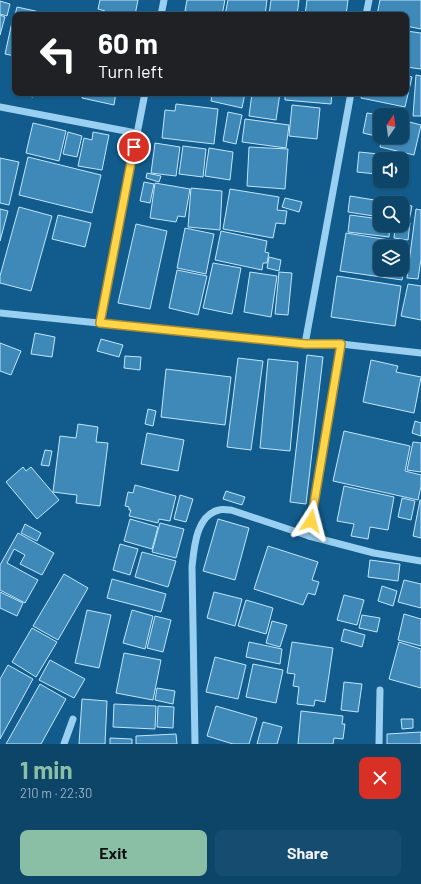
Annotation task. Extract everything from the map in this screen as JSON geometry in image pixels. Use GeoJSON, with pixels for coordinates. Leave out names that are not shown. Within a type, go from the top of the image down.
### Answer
{"type":"FeatureCollection","features":[{"type":"Feature","properties":{"kind":"street"},"geometry":{"type":"LineString","coordinates":[[162,12],[164,0]]}},
{"type":"Feature","properties":{"kind":"street"},"geometry":{"type":"LineString","coordinates":[[367,12],[369,0]]}},
{"type":"Feature","properties":{"kind":"street"},"geometry":{"type":"LineString","coordinates":[[100,323],[144,96]]}},
{"type":"Feature","properties":{"kind":"street"},"geometry":{"type":"LineString","coordinates":[[305,344],[350,96]]}},
{"type":"Feature","properties":{"kind":"street"},"geometry":{"type":"LineString","coordinates":[[0,107],[136,133]]}},
{"type":"Feature","properties":{"kind":"street"},"geometry":{"type":"LineString","coordinates":[[0,313],[305,344],[341,344],[421,353]]}},
{"type":"Feature","properties":{"kind":"street"},"geometry":{"type":"LineString","coordinates":[[309,536],[341,344]]}},
{"type":"Feature","properties":{"kind":"street"},"geometry":{"type":"LineString","coordinates":[[195,744],[192,567],[199,529],[207,515],[219,510],[231,510],[309,536],[374,553],[421,561]]}},
{"type":"Feature","properties":{"kind":"street"},"geometry":{"type":"LineString","coordinates":[[379,744],[380,690]]}},
{"type":"Feature","properties":{"kind":"street"},"geometry":{"type":"LineString","coordinates":[[64,744],[73,719]]}},
{"type":"Feature","properties":{"kind":"building"},"geometry":{"type":"Polygon","coordinates":[[[100,0],[138,0],[136,12],[105,12],[98,9],[100,0]]]}},
{"type":"Feature","properties":{"kind":"building"},"geometry":{"type":"Polygon","coordinates":[[[187,0],[225,0],[223,12],[185,11],[187,0]]]}},
{"type":"Feature","properties":{"kind":"building"},"geometry":{"type":"Polygon","coordinates":[[[228,0],[267,0],[265,12],[226,12],[228,0]]]}},
{"type":"Feature","properties":{"kind":"building"},"geometry":{"type":"Polygon","coordinates":[[[271,0],[299,0],[297,12],[269,12],[271,0]]]}},
{"type":"Feature","properties":{"kind":"building"},"geometry":{"type":"Polygon","coordinates":[[[307,0],[348,0],[346,12],[305,12],[307,0]]]}},
{"type":"Feature","properties":{"kind":"building"},"geometry":{"type":"Polygon","coordinates":[[[380,0],[421,0],[421,29],[409,27],[409,12],[378,12],[380,0]]]}},
{"type":"Feature","properties":{"kind":"building"},"geometry":{"type":"Polygon","coordinates":[[[0,1],[10,4],[7,16],[0,14],[0,1]]]}},
{"type":"Feature","properties":{"kind":"building"},"geometry":{"type":"Polygon","coordinates":[[[17,7],[40,12],[16,12],[17,7]]]}},
{"type":"Feature","properties":{"kind":"building"},"geometry":{"type":"Polygon","coordinates":[[[0,15],[5,17],[0,35],[0,15]]]}},
{"type":"Feature","properties":{"kind":"building"},"geometry":{"type":"Polygon","coordinates":[[[12,22],[12,55],[5,54],[12,22]]]}},
{"type":"Feature","properties":{"kind":"building"},"geometry":{"type":"Polygon","coordinates":[[[409,31],[421,33],[421,69],[409,67],[409,31]]]}},
{"type":"Feature","properties":{"kind":"building"},"geometry":{"type":"Polygon","coordinates":[[[416,75],[421,76],[421,116],[413,116],[416,75]]]}},
{"type":"Feature","properties":{"kind":"building"},"geometry":{"type":"Polygon","coordinates":[[[409,76],[412,77],[409,90],[409,76]]]}},
{"type":"Feature","properties":{"kind":"building"},"geometry":{"type":"Polygon","coordinates":[[[82,96],[116,96],[114,105],[82,98],[82,96]]]}},
{"type":"Feature","properties":{"kind":"building"},"geometry":{"type":"Polygon","coordinates":[[[212,96],[244,96],[242,108],[211,101],[212,96]]]}},
{"type":"Feature","properties":{"kind":"building"},"geometry":{"type":"Polygon","coordinates":[[[252,96],[280,96],[276,120],[249,116],[252,96]]]}},
{"type":"Feature","properties":{"kind":"building"},"geometry":{"type":"Polygon","coordinates":[[[285,96],[332,96],[331,104],[285,100],[285,96]]]}},
{"type":"Feature","properties":{"kind":"building"},"geometry":{"type":"Polygon","coordinates":[[[361,96],[408,96],[405,107],[361,98],[361,96]]]}},
{"type":"Feature","properties":{"kind":"building"},"geometry":{"type":"Polygon","coordinates":[[[176,104],[218,109],[214,144],[162,138],[165,110],[175,111],[176,104]]]}},
{"type":"Feature","properties":{"kind":"building"},"geometry":{"type":"Polygon","coordinates":[[[292,105],[320,108],[317,139],[289,136],[292,105]]]}},
{"type":"Feature","properties":{"kind":"building"},"geometry":{"type":"Polygon","coordinates":[[[228,112],[242,115],[236,144],[223,141],[228,112]]]}},
{"type":"Feature","properties":{"kind":"building"},"geometry":{"type":"Polygon","coordinates":[[[367,113],[373,114],[373,135],[363,133],[367,113]]]}},
{"type":"Feature","properties":{"kind":"building"},"geometry":{"type":"Polygon","coordinates":[[[245,119],[289,125],[286,148],[242,142],[245,119]]]}},
{"type":"Feature","properties":{"kind":"building"},"geometry":{"type":"Polygon","coordinates":[[[409,122],[421,125],[414,155],[409,154],[409,152],[401,152],[380,147],[381,144],[409,144],[409,122]]]}},
{"type":"Feature","properties":{"kind":"building"},"geometry":{"type":"Polygon","coordinates":[[[33,123],[66,131],[59,161],[26,153],[33,123]]]}},
{"type":"Feature","properties":{"kind":"building"},"geometry":{"type":"Polygon","coordinates":[[[68,132],[82,136],[77,157],[63,154],[68,132]]]}},
{"type":"Feature","properties":{"kind":"building"},"geometry":{"type":"Polygon","coordinates":[[[93,132],[109,135],[102,170],[78,166],[84,138],[92,140],[93,132]]]}},
{"type":"Feature","properties":{"kind":"building"},"geometry":{"type":"Polygon","coordinates":[[[155,143],[180,147],[176,176],[151,173],[155,143]]]}},
{"type":"Feature","properties":{"kind":"building"},"geometry":{"type":"Polygon","coordinates":[[[183,146],[206,149],[203,177],[179,174],[183,146]]]}},
{"type":"Feature","properties":{"kind":"building"},"geometry":{"type":"Polygon","coordinates":[[[249,147],[288,149],[285,189],[247,186],[249,147]]]}},
{"type":"Feature","properties":{"kind":"building"},"geometry":{"type":"Polygon","coordinates":[[[209,148],[233,152],[230,180],[205,176],[209,148]]]}},
{"type":"Feature","properties":{"kind":"building"},"geometry":{"type":"Polygon","coordinates":[[[359,152],[373,153],[373,174],[357,172],[359,152]]]}},
{"type":"Feature","properties":{"kind":"building"},"geometry":{"type":"Polygon","coordinates":[[[28,157],[101,175],[92,213],[19,195],[28,157]]]}},
{"type":"Feature","properties":{"kind":"building"},"geometry":{"type":"Polygon","coordinates":[[[0,158],[19,162],[9,205],[0,203],[0,158]]]}},
{"type":"Feature","properties":{"kind":"building"},"geometry":{"type":"Polygon","coordinates":[[[147,173],[161,176],[159,182],[146,178],[147,173]]]}},
{"type":"Feature","properties":{"kind":"building"},"geometry":{"type":"Polygon","coordinates":[[[144,182],[154,184],[150,203],[140,201],[144,182]]]}},
{"type":"Feature","properties":{"kind":"building"},"geometry":{"type":"Polygon","coordinates":[[[155,183],[190,189],[185,217],[178,216],[176,222],[150,218],[155,183]]]}},
{"type":"Feature","properties":{"kind":"building"},"geometry":{"type":"Polygon","coordinates":[[[191,188],[222,191],[220,230],[188,227],[191,188]]]}},
{"type":"Feature","properties":{"kind":"building"},"geometry":{"type":"Polygon","coordinates":[[[230,189],[279,197],[277,210],[287,211],[285,224],[276,223],[273,238],[223,229],[230,189]]]}},
{"type":"Feature","properties":{"kind":"building"},"geometry":{"type":"Polygon","coordinates":[[[350,196],[373,200],[373,216],[348,212],[350,196]]]}},
{"type":"Feature","properties":{"kind":"building"},"geometry":{"type":"Polygon","coordinates":[[[285,198],[302,202],[299,212],[282,207],[285,198]]]}},
{"type":"Feature","properties":{"kind":"building"},"geometry":{"type":"Polygon","coordinates":[[[409,205],[412,206],[409,221],[409,205]]]}},
{"type":"Feature","properties":{"kind":"building"},"geometry":{"type":"Polygon","coordinates":[[[19,207],[52,216],[31,291],[0,283],[0,276],[19,207]]]}},
{"type":"Feature","properties":{"kind":"building"},"geometry":{"type":"Polygon","coordinates":[[[0,209],[8,211],[0,241],[0,209]]]}},
{"type":"Feature","properties":{"kind":"building"},"geometry":{"type":"Polygon","coordinates":[[[416,209],[421,210],[421,259],[418,279],[407,278],[407,276],[409,276],[409,263],[416,209]]]}},
{"type":"Feature","properties":{"kind":"building"},"geometry":{"type":"Polygon","coordinates":[[[58,215],[91,223],[85,247],[52,239],[58,215]]]}},
{"type":"Feature","properties":{"kind":"building"},"geometry":{"type":"Polygon","coordinates":[[[350,215],[373,218],[373,232],[389,232],[389,237],[348,232],[350,215]]]}},
{"type":"Feature","properties":{"kind":"building"},"geometry":{"type":"Polygon","coordinates":[[[136,224],[167,231],[150,309],[118,303],[136,224]]]}},
{"type":"Feature","properties":{"kind":"building"},"geometry":{"type":"Polygon","coordinates":[[[185,228],[214,234],[206,274],[177,268],[185,228]]]}},
{"type":"Feature","properties":{"kind":"building"},"geometry":{"type":"Polygon","coordinates":[[[221,231],[267,241],[265,252],[269,253],[267,263],[263,263],[262,270],[215,260],[221,231]]]}},
{"type":"Feature","properties":{"kind":"building"},"geometry":{"type":"Polygon","coordinates":[[[394,232],[409,232],[408,240],[394,238],[394,232]]]}},
{"type":"Feature","properties":{"kind":"building"},"geometry":{"type":"Polygon","coordinates":[[[346,233],[389,240],[373,240],[373,276],[340,271],[346,233]]]}},
{"type":"Feature","properties":{"kind":"building"},"geometry":{"type":"Polygon","coordinates":[[[269,257],[281,260],[279,271],[267,268],[269,257]]]}},
{"type":"Feature","properties":{"kind":"building"},"geometry":{"type":"Polygon","coordinates":[[[213,263],[241,268],[232,314],[203,308],[213,263]]]}},
{"type":"Feature","properties":{"kind":"building"},"geometry":{"type":"Polygon","coordinates":[[[177,270],[207,276],[198,315],[169,308],[177,270]]]}},
{"type":"Feature","properties":{"kind":"building"},"geometry":{"type":"Polygon","coordinates":[[[250,272],[277,276],[271,317],[244,312],[250,272]]]}},
{"type":"Feature","properties":{"kind":"building"},"geometry":{"type":"Polygon","coordinates":[[[279,272],[292,273],[288,315],[275,314],[279,272]]]}},
{"type":"Feature","properties":{"kind":"building"},"geometry":{"type":"Polygon","coordinates":[[[337,276],[401,286],[395,326],[331,317],[337,276]]]}},
{"type":"Feature","properties":{"kind":"building"},"geometry":{"type":"Polygon","coordinates":[[[374,276],[403,276],[402,280],[374,276]]]}},
{"type":"Feature","properties":{"kind":"building"},"geometry":{"type":"Polygon","coordinates":[[[408,284],[421,286],[421,320],[401,316],[408,284]]]}},
{"type":"Feature","properties":{"kind":"building"},"geometry":{"type":"Polygon","coordinates":[[[35,333],[55,337],[52,357],[31,354],[35,333]]]}},
{"type":"Feature","properties":{"kind":"building"},"geometry":{"type":"Polygon","coordinates":[[[101,339],[123,345],[119,357],[97,351],[101,339]]]}},
{"type":"Feature","properties":{"kind":"building"},"geometry":{"type":"Polygon","coordinates":[[[0,343],[21,351],[11,375],[0,371],[0,343]]]}},
{"type":"Feature","properties":{"kind":"building"},"geometry":{"type":"Polygon","coordinates":[[[307,355],[323,357],[306,504],[290,502],[307,355]]]}},
{"type":"Feature","properties":{"kind":"building"},"geometry":{"type":"Polygon","coordinates":[[[125,356],[141,357],[140,370],[124,368],[125,356]]]}},
{"type":"Feature","properties":{"kind":"building"},"geometry":{"type":"Polygon","coordinates":[[[238,358],[263,361],[251,450],[227,447],[238,358]]]}},
{"type":"Feature","properties":{"kind":"building"},"geometry":{"type":"Polygon","coordinates":[[[268,359],[298,362],[290,451],[260,448],[268,359]]]}},
{"type":"Feature","properties":{"kind":"building"},"geometry":{"type":"Polygon","coordinates":[[[371,360],[398,366],[396,372],[421,377],[414,413],[363,402],[371,360]]]}},
{"type":"Feature","properties":{"kind":"building"},"geometry":{"type":"Polygon","coordinates":[[[166,369],[231,377],[225,425],[161,417],[166,369]]]}},
{"type":"Feature","properties":{"kind":"building"},"geometry":{"type":"Polygon","coordinates":[[[148,409],[156,411],[153,426],[145,424],[148,409]]]}},
{"type":"Feature","properties":{"kind":"building"},"geometry":{"type":"Polygon","coordinates":[[[415,421],[421,423],[421,436],[412,433],[415,421]]]}},
{"type":"Feature","properties":{"kind":"building"},"geometry":{"type":"Polygon","coordinates":[[[78,424],[98,427],[96,442],[108,443],[100,506],[76,503],[77,495],[53,492],[60,436],[76,438],[78,424]]]}},
{"type":"Feature","properties":{"kind":"building"},"geometry":{"type":"Polygon","coordinates":[[[344,431],[410,446],[405,471],[421,475],[421,486],[418,500],[333,481],[344,431]]]}},
{"type":"Feature","properties":{"kind":"building"},"geometry":{"type":"Polygon","coordinates":[[[147,433],[184,440],[178,471],[141,464],[147,433]]]}},
{"type":"Feature","properties":{"kind":"building"},"geometry":{"type":"Polygon","coordinates":[[[413,442],[421,443],[421,472],[407,470],[413,442]]]}},
{"type":"Feature","properties":{"kind":"building"},"geometry":{"type":"Polygon","coordinates":[[[45,450],[52,451],[49,466],[41,465],[45,450]]]}},
{"type":"Feature","properties":{"kind":"building"},"geometry":{"type":"Polygon","coordinates":[[[23,467],[26,471],[31,467],[59,500],[37,519],[6,482],[23,467]]]}},
{"type":"Feature","properties":{"kind":"building"},"geometry":{"type":"Polygon","coordinates":[[[135,485],[176,496],[170,521],[159,519],[158,523],[129,516],[131,510],[129,510],[129,507],[125,506],[128,492],[133,493],[135,485]]]}},
{"type":"Feature","properties":{"kind":"building"},"geometry":{"type":"Polygon","coordinates":[[[344,486],[394,497],[388,530],[370,527],[368,539],[351,536],[354,524],[337,521],[344,486]]]}},
{"type":"Feature","properties":{"kind":"building"},"geometry":{"type":"Polygon","coordinates":[[[226,491],[245,497],[242,505],[223,499],[226,491]]]}},
{"type":"Feature","properties":{"kind":"building"},"geometry":{"type":"Polygon","coordinates":[[[180,495],[193,499],[186,522],[174,519],[180,495]]]}},
{"type":"Feature","properties":{"kind":"building"},"geometry":{"type":"Polygon","coordinates":[[[402,498],[415,501],[411,520],[398,517],[402,498]]]}},
{"type":"Feature","properties":{"kind":"building"},"geometry":{"type":"Polygon","coordinates":[[[421,500],[421,538],[413,536],[421,500]]]}},
{"type":"Feature","properties":{"kind":"building"},"geometry":{"type":"Polygon","coordinates":[[[130,519],[158,527],[152,549],[124,541],[130,519]]]}},
{"type":"Feature","properties":{"kind":"building"},"geometry":{"type":"Polygon","coordinates":[[[218,519],[249,528],[235,580],[203,571],[218,519]]]}},
{"type":"Feature","properties":{"kind":"building"},"geometry":{"type":"Polygon","coordinates":[[[160,523],[184,529],[176,558],[152,552],[160,523]]]}},
{"type":"Feature","properties":{"kind":"building"},"geometry":{"type":"Polygon","coordinates":[[[25,524],[41,533],[37,541],[21,533],[25,524]]]}},
{"type":"Feature","properties":{"kind":"building"},"geometry":{"type":"Polygon","coordinates":[[[18,533],[54,553],[42,575],[20,564],[25,555],[14,549],[7,563],[38,580],[25,603],[0,590],[0,565],[18,533]]]}},
{"type":"Feature","properties":{"kind":"building"},"geometry":{"type":"Polygon","coordinates":[[[120,544],[138,549],[130,575],[113,570],[120,544]]]}},
{"type":"Feature","properties":{"kind":"building"},"geometry":{"type":"Polygon","coordinates":[[[268,546],[318,562],[312,580],[319,582],[315,595],[308,593],[303,605],[254,589],[268,546]]]}},
{"type":"Feature","properties":{"kind":"building"},"geometry":{"type":"Polygon","coordinates":[[[142,552],[176,561],[168,587],[135,577],[142,552]]]}},
{"type":"Feature","properties":{"kind":"building"},"geometry":{"type":"Polygon","coordinates":[[[370,560],[400,564],[398,581],[368,577],[370,560]]]}},
{"type":"Feature","properties":{"kind":"building"},"geometry":{"type":"Polygon","coordinates":[[[64,574],[88,588],[58,640],[33,626],[64,574]]]}},
{"type":"Feature","properties":{"kind":"building"},"geometry":{"type":"Polygon","coordinates":[[[112,579],[166,594],[161,612],[107,598],[112,579]]]}},
{"type":"Feature","properties":{"kind":"building"},"geometry":{"type":"Polygon","coordinates":[[[404,580],[421,584],[421,608],[398,602],[404,580]]]}},
{"type":"Feature","properties":{"kind":"building"},"geometry":{"type":"Polygon","coordinates":[[[382,586],[397,591],[393,606],[378,601],[382,586]]]}},
{"type":"Feature","properties":{"kind":"building"},"geometry":{"type":"Polygon","coordinates":[[[0,592],[23,603],[17,616],[0,608],[0,592]]]}},
{"type":"Feature","properties":{"kind":"building"},"geometry":{"type":"Polygon","coordinates":[[[214,592],[242,599],[235,626],[207,618],[214,592]]]}},
{"type":"Feature","properties":{"kind":"building"},"geometry":{"type":"Polygon","coordinates":[[[344,595],[364,600],[357,625],[337,620],[344,595]]]}},
{"type":"Feature","properties":{"kind":"building"},"geometry":{"type":"Polygon","coordinates":[[[246,600],[273,608],[266,634],[238,626],[246,600]]]}},
{"type":"Feature","properties":{"kind":"building"},"geometry":{"type":"Polygon","coordinates":[[[87,610],[111,615],[99,668],[75,663],[87,610]]]}},
{"type":"Feature","properties":{"kind":"building"},"geometry":{"type":"Polygon","coordinates":[[[132,610],[153,616],[145,649],[123,643],[132,610]]]}},
{"type":"Feature","properties":{"kind":"building"},"geometry":{"type":"Polygon","coordinates":[[[404,614],[421,619],[421,646],[398,640],[404,614]]]}},
{"type":"Feature","properties":{"kind":"building"},"geometry":{"type":"Polygon","coordinates":[[[362,615],[380,618],[377,632],[359,628],[362,615]]]}},
{"type":"Feature","properties":{"kind":"building"},"geometry":{"type":"Polygon","coordinates":[[[155,616],[171,620],[163,652],[147,648],[155,616]]]}},
{"type":"Feature","properties":{"kind":"building"},"geometry":{"type":"Polygon","coordinates":[[[272,621],[287,625],[280,647],[266,643],[272,621]]]}},
{"type":"Feature","properties":{"kind":"building"},"geometry":{"type":"Polygon","coordinates":[[[32,628],[57,642],[36,677],[12,662],[32,628]]]}},
{"type":"Feature","properties":{"kind":"building"},"geometry":{"type":"Polygon","coordinates":[[[344,629],[365,635],[362,647],[341,641],[344,629]]]}},
{"type":"Feature","properties":{"kind":"building"},"geometry":{"type":"Polygon","coordinates":[[[249,642],[282,649],[280,664],[246,657],[249,642]]]}},
{"type":"Feature","properties":{"kind":"building"},"geometry":{"type":"Polygon","coordinates":[[[292,642],[333,648],[325,702],[315,700],[314,706],[297,704],[299,687],[293,686],[295,674],[287,673],[292,642]]]}},
{"type":"Feature","properties":{"kind":"building"},"geometry":{"type":"Polygon","coordinates":[[[399,642],[421,649],[421,688],[389,679],[399,642]]]}},
{"type":"Feature","properties":{"kind":"building"},"geometry":{"type":"Polygon","coordinates":[[[124,653],[161,660],[153,700],[116,693],[124,653]]]}},
{"type":"Feature","properties":{"kind":"building"},"geometry":{"type":"Polygon","coordinates":[[[215,657],[246,665],[238,699],[206,692],[215,657]]]}},
{"type":"Feature","properties":{"kind":"building"},"geometry":{"type":"Polygon","coordinates":[[[50,660],[85,679],[74,698],[39,680],[50,660]]]}},
{"type":"Feature","properties":{"kind":"building"},"geometry":{"type":"Polygon","coordinates":[[[253,664],[283,670],[276,703],[246,697],[253,664]]]}},
{"type":"Feature","properties":{"kind":"building"},"geometry":{"type":"Polygon","coordinates":[[[8,665],[33,679],[0,739],[0,679],[8,665]]]}},
{"type":"Feature","properties":{"kind":"building"},"geometry":{"type":"Polygon","coordinates":[[[344,682],[362,684],[358,712],[341,710],[344,682]]]}},
{"type":"Feature","properties":{"kind":"building"},"geometry":{"type":"Polygon","coordinates":[[[40,684],[66,699],[41,744],[6,744],[40,684]]]}},
{"type":"Feature","properties":{"kind":"building"},"geometry":{"type":"Polygon","coordinates":[[[157,688],[175,691],[173,704],[155,700],[157,688]]]}},
{"type":"Feature","properties":{"kind":"building"},"geometry":{"type":"Polygon","coordinates":[[[82,699],[107,701],[105,744],[79,744],[82,699]]]}},
{"type":"Feature","properties":{"kind":"building"},"geometry":{"type":"Polygon","coordinates":[[[114,704],[156,706],[155,729],[113,727],[114,704]]]}},
{"type":"Feature","properties":{"kind":"building"},"geometry":{"type":"Polygon","coordinates":[[[158,706],[174,707],[173,728],[157,727],[158,706]]]}},
{"type":"Feature","properties":{"kind":"building"},"geometry":{"type":"Polygon","coordinates":[[[216,706],[257,718],[249,744],[233,744],[207,736],[216,706]]]}},
{"type":"Feature","properties":{"kind":"building"},"geometry":{"type":"Polygon","coordinates":[[[301,711],[343,716],[342,724],[345,724],[343,739],[334,738],[333,744],[298,744],[301,711]]]}},
{"type":"Feature","properties":{"kind":"building"},"geometry":{"type":"Polygon","coordinates":[[[401,719],[413,719],[413,728],[402,729],[401,719]]]}},
{"type":"Feature","properties":{"kind":"building"},"geometry":{"type":"Polygon","coordinates":[[[263,722],[282,727],[277,744],[257,744],[263,722]]]}},
{"type":"Feature","properties":{"kind":"building"},"geometry":{"type":"Polygon","coordinates":[[[421,732],[421,744],[387,744],[387,734],[421,732]]]}},
{"type":"Feature","properties":{"kind":"building"},"geometry":{"type":"Polygon","coordinates":[[[176,734],[177,744],[136,744],[136,736],[176,734]]]}},
{"type":"Feature","properties":{"kind":"building"},"geometry":{"type":"Polygon","coordinates":[[[110,738],[132,739],[132,744],[110,744],[110,738]]]}},
{"type":"Feature","properties":{"kind":"route"},"geometry":{"type":"LineString","coordinates":[[134,147],[100,323],[305,344],[341,344],[311,521]]}}]}
